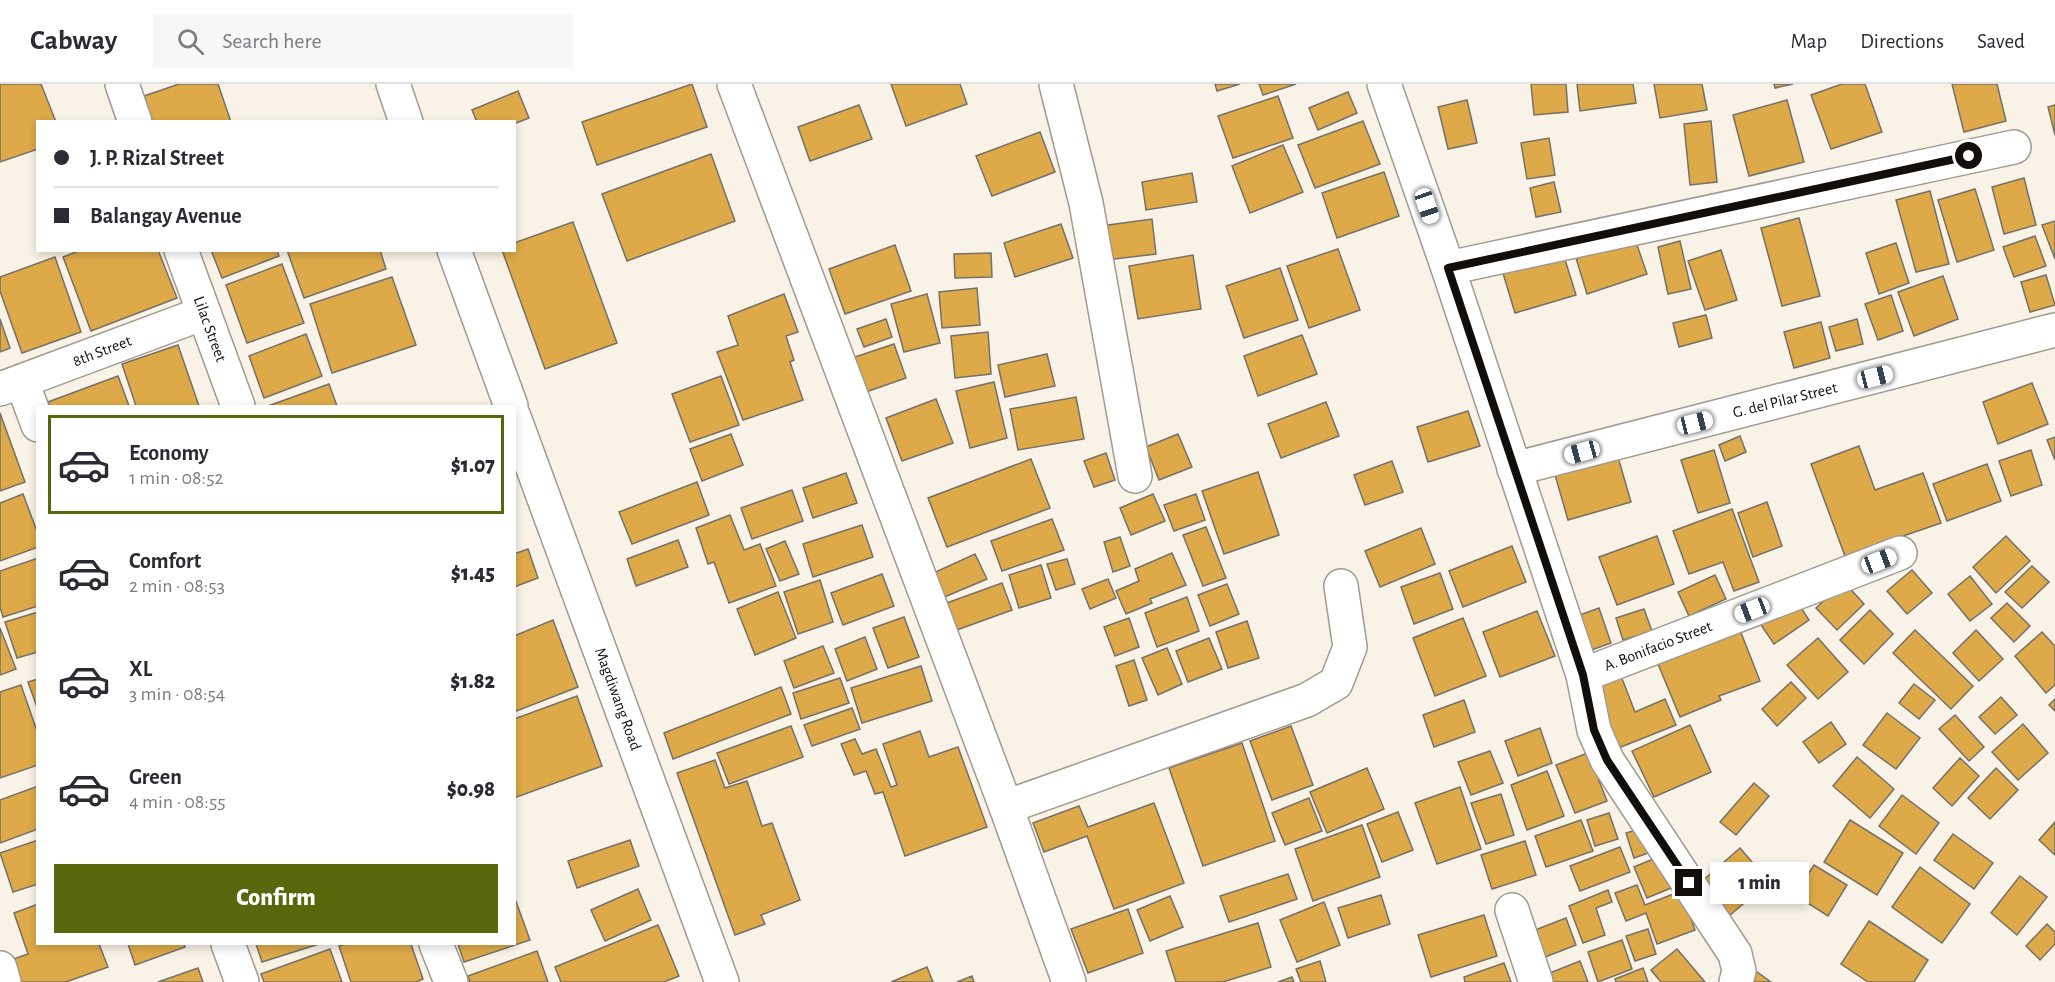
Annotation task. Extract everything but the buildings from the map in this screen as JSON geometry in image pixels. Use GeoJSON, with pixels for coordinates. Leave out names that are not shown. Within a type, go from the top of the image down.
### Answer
{"type":"FeatureCollection","features":[{"type":"Feature","properties":{"kind":"street"},"geometry":{"type":"LineString","coordinates":[[122,84],[134,120]]}},
{"type":"Feature","properties":{"kind":"street"},"geometry":{"type":"LineString","coordinates":[[393,84],[405,120]]}},
{"type":"Feature","properties":{"kind":"street"},"geometry":{"type":"LineString","coordinates":[[734,84],[1006,807],[1069,982]]}},
{"type":"Feature","properties":{"kind":"street"},"geometry":{"type":"LineString","coordinates":[[1056,84],[1086,203],[1135,476]]}},
{"type":"Feature","properties":{"kind":"street"},"geometry":{"type":"LineString","coordinates":[[1384,84],[1448,268],[1583,675],[1594,730],[1607,760],[1735,954],[1739,971],[1736,982]]}},
{"type":"Feature","properties":{"kind":"street"},"geometry":{"type":"LineString","coordinates":[[1448,268],[2014,147]]}},
{"type":"Feature","properties":{"kind":"street","name":"Lilac Street"},"geometry":{"type":"LineString","coordinates":[[182,252],[238,405]]}},
{"type":"Feature","properties":{"kind":"street"},"geometry":{"type":"LineString","coordinates":[[455,252],[511,405]]}},
{"type":"Feature","properties":{"kind":"street","name":"8th Street"},"geometry":{"type":"LineString","coordinates":[[11,386],[204,313]]}},
{"type":"Feature","properties":{"kind":"street","name":"G. del Pilar Street"},"geometry":{"type":"LineString","coordinates":[[1514,469],[2055,330]]}},
{"type":"Feature","properties":{"kind":"street"},"geometry":{"type":"LineString","coordinates":[[11,386],[36,422]]}},
{"type":"Feature","properties":{"kind":"street","name":"Magdiwang Road"},"geometry":{"type":"LineString","coordinates":[[516,422],[722,982]]}},
{"type":"Feature","properties":{"kind":"street","name":"A. Bonifacio Street"},"geometry":{"type":"LineString","coordinates":[[1583,675],[1900,553]]}},
{"type":"Feature","properties":{"kind":"street"},"geometry":{"type":"LineString","coordinates":[[1006,807],[1307,700],[1336,683],[1350,647],[1341,586]]}},
{"type":"Feature","properties":{"kind":"street"},"geometry":{"type":"LineString","coordinates":[[1512,910],[1536,982]]}},
{"type":"Feature","properties":{"kind":"street"},"geometry":{"type":"LineString","coordinates":[[228,945],[242,982]]}},
{"type":"Feature","properties":{"kind":"street"},"geometry":{"type":"LineString","coordinates":[[436,945],[451,982]]}},
{"type":"Feature","properties":{"kind":"street"},"geometry":{"type":"LineString","coordinates":[[0,968],[4,982]]}},
{"type":"Feature","properties":{"kind":"route"},"geometry":{"type":"LineString","coordinates":[[1689,883],[1607,760],[1594,730],[1583,675],[1448,268],[1969,156]]}}]}
